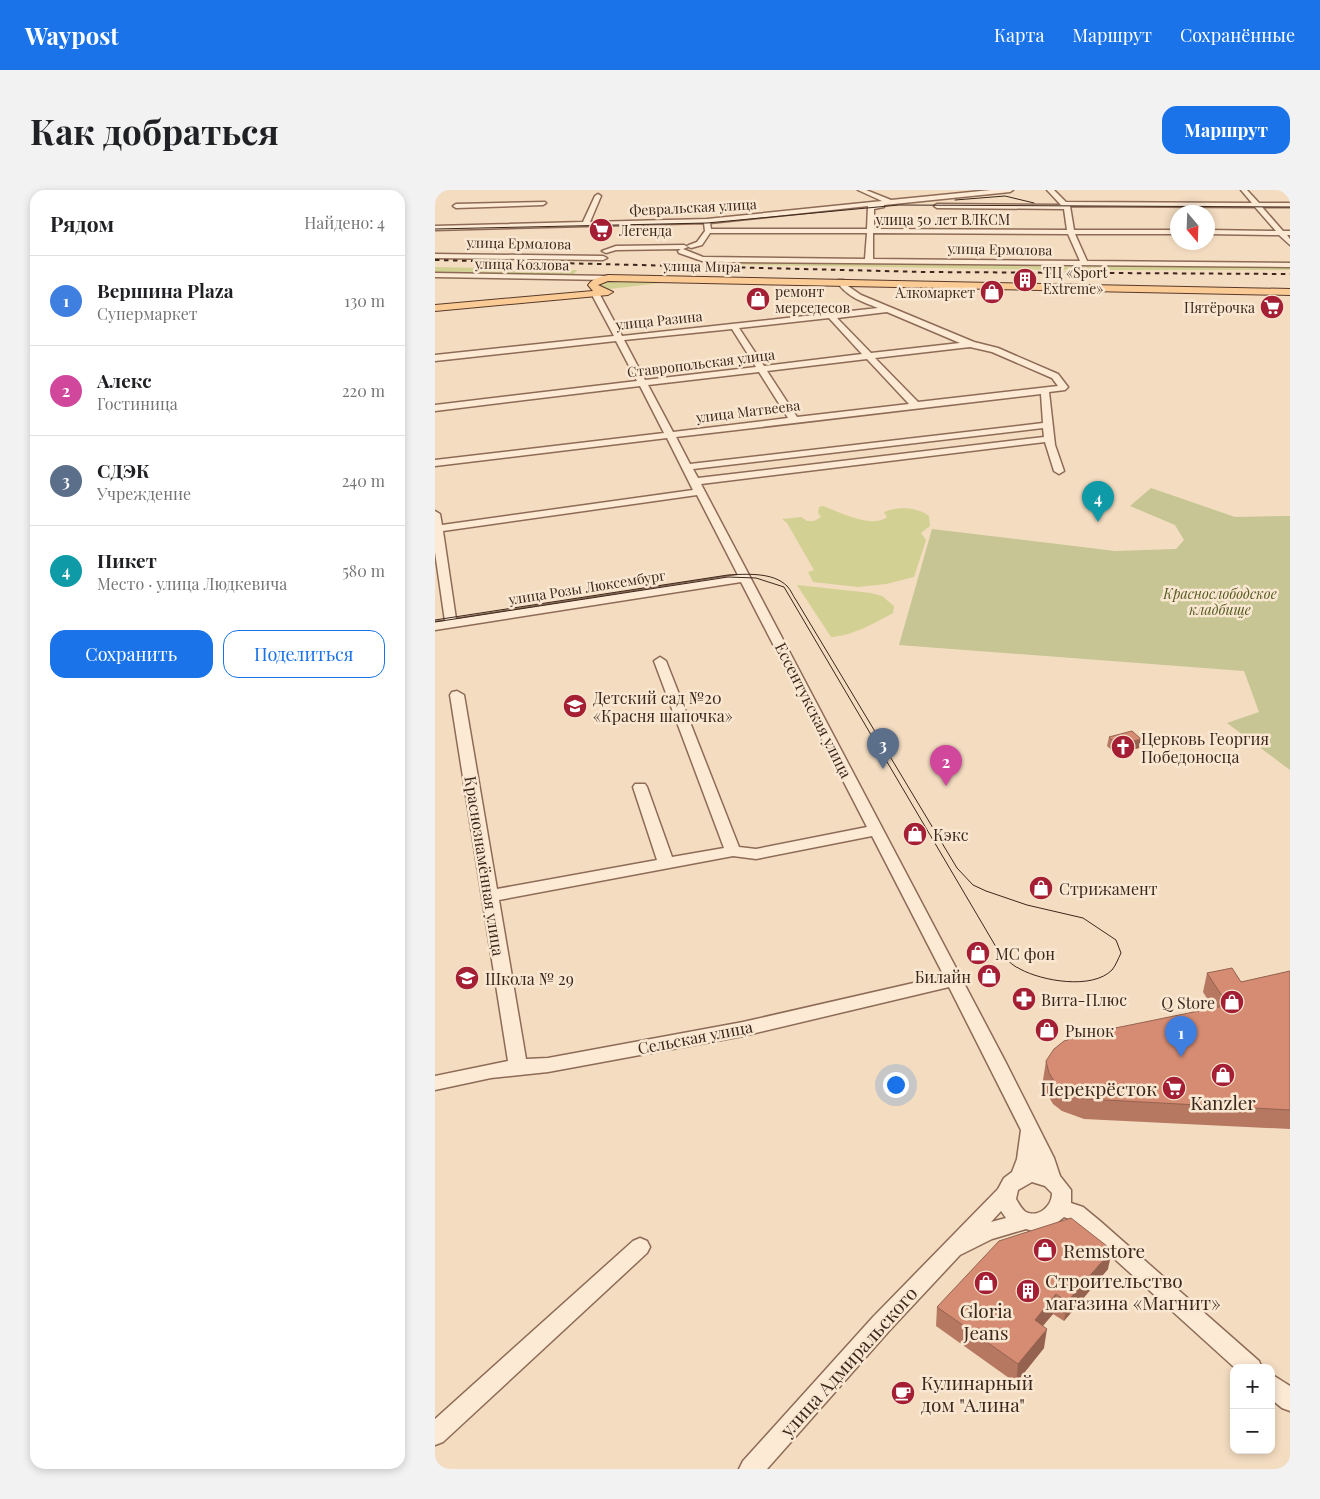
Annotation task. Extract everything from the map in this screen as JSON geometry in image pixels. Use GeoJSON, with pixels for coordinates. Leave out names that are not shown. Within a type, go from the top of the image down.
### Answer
{"type":"FeatureCollection","features":[{"type":"Feature","properties":{"kind":"main road","name":"улица Мира"},"geometry":{"type":"LineString","coordinates":[[593,280],[597,281],[608,278],[657,284],[748,280],[841,282]]}},
{"type":"Feature","properties":{"kind":"main road","name":"улица Мира"},"geometry":{"type":"LineString","coordinates":[[593,280],[610,292]]}},
{"type":"Feature","properties":{"kind":"main road","name":"улица Мира"},"geometry":{"type":"LineString","coordinates":[[435,308],[564,296],[587,292],[593,280]]}},
{"type":"Feature","properties":{"kind":"main road"},"geometry":{"type":"LineString","coordinates":[[841,282],[1290,292]]}},
{"type":"Feature","properties":{"kind":"main road","name":"улица Мира"},"geometry":{"type":"LineString","coordinates":[[639,289],[657,284]]}},
{"type":"Feature","properties":{"kind":"street"},"geometry":{"type":"LineString","coordinates":[[861,190],[896,204]]}},
{"type":"Feature","properties":{"kind":"street","name":"Февральская улица"},"geometry":{"type":"LineString","coordinates":[[871,231],[871,207],[1010,190]]}},
{"type":"Feature","properties":{"kind":"street"},"geometry":{"type":"LineString","coordinates":[[1050,190],[1065,205],[1071,232],[1085,264]]}},
{"type":"Feature","properties":{"kind":"street"},"geometry":{"type":"LineString","coordinates":[[1244,190],[1286,233],[1290,243]]}},
{"type":"Feature","properties":{"kind":"street"},"geometry":{"type":"LineString","coordinates":[[586,224],[598,196]]}},
{"type":"Feature","properties":{"kind":"street"},"geometry":{"type":"LineString","coordinates":[[457,206],[544,200],[538,210]]}},
{"type":"Feature","properties":{"kind":"street","name":"Февральская улица"},"geometry":{"type":"LineString","coordinates":[[435,228],[707,221],[896,204],[1290,205]]}},
{"type":"Feature","properties":{"kind":"street"},"geometry":{"type":"LineString","coordinates":[[529,226],[534,218]]}},
{"type":"Feature","properties":{"kind":"street"},"geometry":{"type":"LineString","coordinates":[[690,248],[708,231],[707,221]]}},
{"type":"Feature","properties":{"kind":"street"},"geometry":{"type":"LineString","coordinates":[[613,236],[619,223]]}},
{"type":"Feature","properties":{"kind":"street","name":"улица 50 лет ВЛКСМ"},"geometry":{"type":"LineString","coordinates":[[708,231],[1170,232]]}},
{"type":"Feature","properties":{"kind":"street"},"geometry":{"type":"LineString","coordinates":[[869,262],[871,231]]}},
{"type":"Feature","properties":{"kind":"street"},"geometry":{"type":"LineString","coordinates":[[1215,232],[1286,233]]}},
{"type":"Feature","properties":{"kind":"street","name":"улица Ермолова"},"geometry":{"type":"LineString","coordinates":[[690,248],[699,255],[711,260],[1290,265]]}},
{"type":"Feature","properties":{"kind":"street","name":"улица Ермолова"},"geometry":{"type":"LineString","coordinates":[[435,256],[690,248],[711,260]]}},
{"type":"Feature","properties":{"kind":"street"},"geometry":{"type":"LineString","coordinates":[[593,280],[605,252]]}},
{"type":"Feature","properties":{"kind":"street","name":"улица Козлова"},"geometry":{"type":"LineString","coordinates":[[435,275],[593,280]]}},
{"type":"Feature","properties":{"kind":"street","name":"Ессентукская улица"},"geometry":{"type":"LineString","coordinates":[[593,280],[620,338],[693,482],[876,830],[1030,1129],[1044,1158],[1052,1181],[1061,1192],[1063,1203],[1061,1208]]}},
{"type":"Feature","properties":{"kind":"street"},"geometry":{"type":"LineString","coordinates":[[841,282],[845,288],[859,297],[971,344]]}},
{"type":"Feature","properties":{"kind":"street","name":"улица Разина"},"geometry":{"type":"LineString","coordinates":[[435,358],[887,310]]}},
{"type":"Feature","properties":{"kind":"street"},"geometry":{"type":"LineString","coordinates":[[831,316],[872,357],[915,405]]}},
{"type":"Feature","properties":{"kind":"street"},"geometry":{"type":"LineString","coordinates":[[734,326],[794,420]]}},
{"type":"Feature","properties":{"kind":"street","name":"Ставропольская улица"},"geometry":{"type":"LineString","coordinates":[[435,408],[971,344]]}},
{"type":"Feature","properties":{"kind":"street","name":"улица Матвеева"},"geometry":{"type":"LineString","coordinates":[[435,463],[1062,388],[1064,386],[1055,376],[995,350],[971,344]]}},
{"type":"Feature","properties":{"kind":"street"},"geometry":{"type":"LineString","coordinates":[[1042,390],[1045,393],[1047,425],[1055,465],[1059,471]]}},
{"type":"Feature","properties":{"kind":"street"},"geometry":{"type":"LineString","coordinates":[[687,467],[1047,425]]}},
{"type":"Feature","properties":{"kind":"street"},"geometry":{"type":"LineString","coordinates":[[693,482],[1050,440]]}},
{"type":"Feature","properties":{"kind":"street"},"geometry":{"type":"LineString","coordinates":[[436,529],[699,492]]}},
{"type":"Feature","properties":{"kind":"street"},"geometry":{"type":"LineString","coordinates":[[435,514],[451,619]]}},
{"type":"Feature","properties":{"kind":"street","name":"улица Розы Люксембург"},"geometry":{"type":"LineString","coordinates":[[435,626],[451,619],[742,574]]}},
{"type":"Feature","properties":{"kind":"street","name":"улица Розы Люксембург"},"geometry":{"type":"LineString","coordinates":[[435,616],[451,619]]}},
{"type":"Feature","properties":{"kind":"street"},"geometry":{"type":"LineString","coordinates":[[661,661],[733,851]]}},
{"type":"Feature","properties":{"kind":"street","name":"Краснознамённая улица"},"geometry":{"type":"LineString","coordinates":[[457,695],[518,1066]]}},
{"type":"Feature","properties":{"kind":"street"},"geometry":{"type":"LineString","coordinates":[[640,787],[666,863]]}},
{"type":"Feature","properties":{"kind":"street"},"geometry":{"type":"LineString","coordinates":[[490,896],[733,851],[756,854],[876,830]]}},
{"type":"Feature","properties":{"kind":"street","name":"Сельская улица"},"geometry":{"type":"LineString","coordinates":[[435,1083],[518,1066],[548,1065],[743,1029],[953,980]]}},
{"type":"Feature","properties":{"kind":"street"},"geometry":{"type":"LineString","coordinates":[[1021,1176],[1027,1159],[1030,1129]]}},
{"type":"Feature","properties":{"kind":"street"},"geometry":{"type":"LineString","coordinates":[[1052,1181],[1032,1174],[1021,1176],[1014,1180],[1006,1193],[1011,1209],[1018,1216],[1028,1220],[1048,1219],[1056,1215],[1061,1208],[1076,1213],[1247,1364]]}},
{"type":"Feature","properties":{"kind":"street","name":"улица Адмиральского"},"geometry":{"type":"LineString","coordinates":[[751,1469],[881,1324],[1006,1193]]}},
{"type":"Feature","properties":{"kind":"street","name":"улица Адмиральского"},"geometry":{"type":"LineString","coordinates":[[946,1254],[987,1232],[1028,1220]]}},
{"type":"Feature","properties":{"kind":"street"},"geometry":{"type":"LineString","coordinates":[[435,1434],[640,1246]]}},
{"type":"Feature","properties":{"kind":"street"},"geometry":{"type":"LineString","coordinates":[[1275,1388],[1290,1400]]}},
{"type":"Feature","properties":{"kind":"shaded area"},"geometry":{"type":"Polygon","coordinates":[[[708,262],[1088,267],[1290,266],[1290,270],[1059,270],[707,264],[708,262]]]}},
{"type":"Feature","properties":{"kind":"shaded area"},"geometry":{"type":"Polygon","coordinates":[[[435,267],[577,270],[573,275],[435,273],[435,267]]]}},
{"type":"Feature","properties":{"kind":"shaded area"},"geometry":{"type":"Polygon","coordinates":[[[610,281],[661,283],[609,289],[597,287],[598,284],[610,281]]]}},
{"type":"Feature","properties":{"kind":"shaded area"},"geometry":{"type":"Polygon","coordinates":[[[823,506],[855,518],[873,521],[887,517],[884,512],[901,508],[913,509],[929,516],[930,526],[921,533],[926,540],[914,577],[886,584],[858,587],[813,582],[808,572],[814,570],[787,523],[782,519],[801,517],[807,521],[814,521],[821,517],[818,513],[819,507],[823,506]]]}},
{"type":"Feature","properties":{"kind":"shaded area"},"geometry":{"type":"Polygon","coordinates":[[[797,585],[871,593],[882,596],[894,606],[893,613],[855,632],[831,637],[797,585]]]}},
{"type":"Feature","properties":{"kind":"green space","name":"Краснослободское кладбище"},"geometry":{"type":"Polygon","coordinates":[[[1151,488],[1235,517],[1290,516],[1290,770],[1227,723],[1259,712],[1244,671],[899,645],[932,529],[1115,551],[1176,549],[1184,540],[1175,525],[1130,506],[1151,488]]]}},
{"type":"Feature","properties":{"kind":"building"},"geometry":{"type":"Polygon","coordinates":[[[1132,731],[1141,739],[1117,745],[1109,737],[1132,731]]]}},
{"type":"Feature","properties":{"kind":"building"},"geometry":{"type":"Polygon","coordinates":[[[1232,968],[1241,982],[1290,971],[1290,1110],[1087,1099],[1065,1092],[1056,1084],[1049,1073],[1046,1061],[1054,1049],[1064,1041],[1086,1034],[1228,1005],[1207,973],[1232,968]]]}},
{"type":"Feature","properties":{"kind":"building","name":"Строительство магазина «Магнит»"},"geometry":{"type":"Polygon","coordinates":[[[1071,1218],[1112,1250],[1067,1302],[1056,1294],[1035,1320],[1047,1329],[1018,1364],[937,1307],[999,1241],[1071,1218]]]}},
{"type":"Feature","properties":{"kind":"tram line"},"geometry":{"type":"LineString","coordinates":[[955,200],[1005,196],[1034,203]]}},
{"type":"Feature","properties":{"kind":"tram line"},"geometry":{"type":"LineString","coordinates":[[435,229],[707,223],[899,205],[1290,207]]}},
{"type":"Feature","properties":{"kind":"tram line"},"geometry":{"type":"LineString","coordinates":[[435,620],[728,575],[759,575],[781,581],[791,591],[957,868],[973,885],[986,891],[1027,905],[1083,918],[1116,940],[1121,953],[1116,964],[1112,970],[1092,980],[1080,982],[1054,980],[1029,973],[1014,966],[999,952],[784,587],[756,578],[728,577],[435,622]]}},
{"type":"Feature","properties":{"kind":"railway"},"geometry":{"type":"LineString","coordinates":[[435,260],[925,272],[1290,274]]}},
{"type":"Feature","properties":{"kind":"place","name":"Легенда"},"geometry":{"type":"Point","coordinates":[601,230]}},
{"type":"Feature","properties":{"kind":"place","name":"ТЦ «Sport Extreme»"},"geometry":{"type":"Point","coordinates":[1025,280]}},
{"type":"Feature","properties":{"kind":"place","name":"Алкомаркет"},"geometry":{"type":"Point","coordinates":[992,292]}},
{"type":"Feature","properties":{"kind":"place","name":"ремонт мерседесов"},"geometry":{"type":"Point","coordinates":[758,299]}},
{"type":"Feature","properties":{"kind":"place","name":"Пятёрочка"},"geometry":{"type":"Point","coordinates":[1272,307]}},
{"type":"Feature","properties":{"kind":"place","name":"Пикет"},"geometry":{"type":"Point","coordinates":[1098,522]}},
{"type":"Feature","properties":{"kind":"place","name":"Детский сад №20 «Красня шапочка»"},"geometry":{"type":"Point","coordinates":[575,706]}},
{"type":"Feature","properties":{"kind":"place","name":"Церковь Георгия Победоносца"},"geometry":{"type":"Point","coordinates":[1123,747]}},
{"type":"Feature","properties":{"kind":"place","name":"СДЭК"},"geometry":{"type":"Point","coordinates":[883,769]}},
{"type":"Feature","properties":{"kind":"place","name":"Алекс"},"geometry":{"type":"Point","coordinates":[946,786]}},
{"type":"Feature","properties":{"kind":"place","name":"Кэкс"},"geometry":{"type":"Point","coordinates":[915,834]}},
{"type":"Feature","properties":{"kind":"place","name":"Стрижамент"},"geometry":{"type":"Point","coordinates":[1041,888]}},
{"type":"Feature","properties":{"kind":"place","name":"МС фон"},"geometry":{"type":"Point","coordinates":[978,953]}},
{"type":"Feature","properties":{"kind":"place","name":"Билайн"},"geometry":{"type":"Point","coordinates":[989,976]}},
{"type":"Feature","properties":{"kind":"place","name":"Школа № 29"},"geometry":{"type":"Point","coordinates":[467,978]}},
{"type":"Feature","properties":{"kind":"place","name":"Вита-Плюс"},"geometry":{"type":"Point","coordinates":[1024,999]}},
{"type":"Feature","properties":{"kind":"place","name":"Q Store"},"geometry":{"type":"Point","coordinates":[1232,1002]}},
{"type":"Feature","properties":{"kind":"place","name":"Рынок"},"geometry":{"type":"Point","coordinates":[1047,1030]}},
{"type":"Feature","properties":{"kind":"place","name":"Вершина Plaza"},"geometry":{"type":"Point","coordinates":[1181,1057]}},
{"type":"Feature","properties":{"kind":"place","name":"Kanzler"},"geometry":{"type":"Point","coordinates":[1223,1075]}},
{"type":"Feature","properties":{"kind":"place","name":"Перекрёсток"},"geometry":{"type":"Point","coordinates":[1174,1088]}},
{"type":"Feature","properties":{"kind":"place","name":"Remstore"},"geometry":{"type":"Point","coordinates":[1045,1250]}},
{"type":"Feature","properties":{"kind":"place","name":"Gloria Jeans"},"geometry":{"type":"Point","coordinates":[986,1283]}},
{"type":"Feature","properties":{"kind":"place","name":"Строительство магазина «Магнит»"},"geometry":{"type":"Point","coordinates":[1028,1291]}},
{"type":"Feature","properties":{"kind":"place","name":"Кулинарный дом \"Алина\""},"geometry":{"type":"Point","coordinates":[903,1393]}}]}
